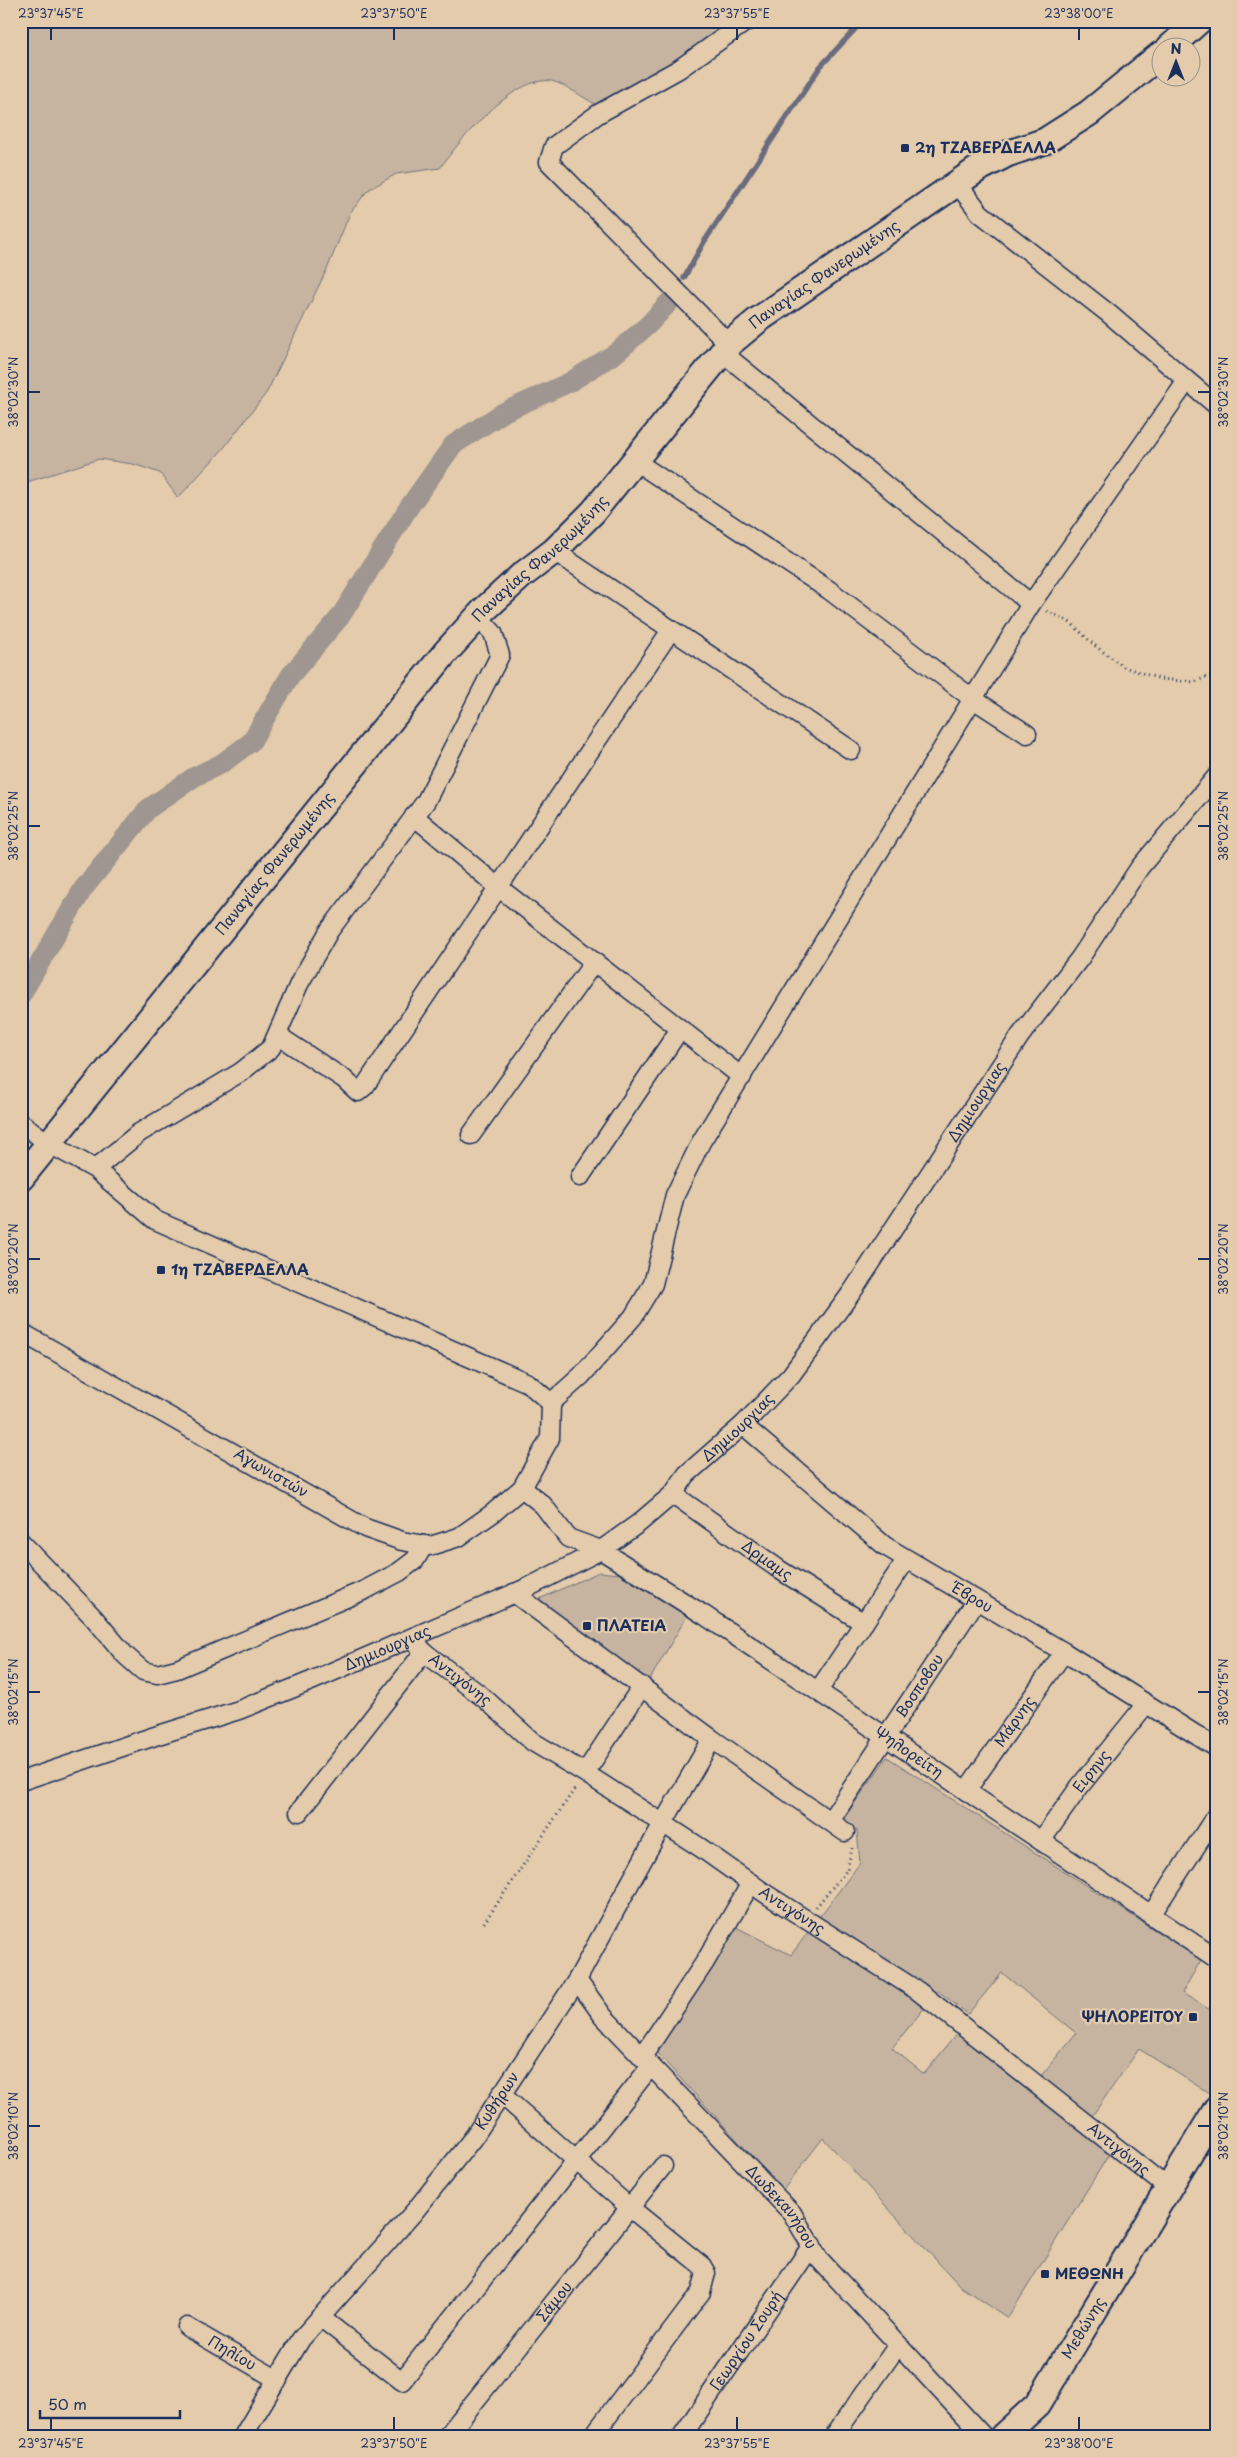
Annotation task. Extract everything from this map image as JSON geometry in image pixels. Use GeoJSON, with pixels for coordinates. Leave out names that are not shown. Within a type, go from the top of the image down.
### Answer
{"type":"FeatureCollection","features":[{"type":"Feature","properties":{"kind":"main road"},"geometry":{"type":"LineString","coordinates":[[1180,38],[1199,21]]}},
{"type":"Feature","properties":{"kind":"main road","name":"Παναγίας Φανερωμένης"},"geometry":{"type":"LineString","coordinates":[[21,1178],[445,653],[478,617],[521,576],[554,551],[593,512],[726,348],[758,320],[957,183],[978,169],[1007,154],[1045,140],[1090,113],[1150,63]]}},
{"type":"Feature","properties":{"kind":"main road","name":"Μεθώνης"},"geometry":{"type":"LineString","coordinates":[[1003,2436],[1037,2405],[1217,2108]]}},
{"type":"Feature","properties":{"kind":"street"},"geometry":{"type":"LineString","coordinates":[[747,21],[679,69],[598,114],[554,146],[549,162],[726,348],[1031,604]]}},
{"type":"Feature","properties":{"kind":"street"},"geometry":{"type":"LineString","coordinates":[[957,183],[980,213],[1108,314],[1217,406]]}},
{"type":"Feature","properties":{"kind":"street"},"geometry":{"type":"LineString","coordinates":[[21,1123],[48,1143],[95,1169],[155,1220],[528,1384],[552,1402],[581,1376],[633,1317],[653,1284],[675,1195],[700,1142],[742,1077],[1031,604],[1188,380]]}},
{"type":"Feature","properties":{"kind":"street"},"geometry":{"type":"LineString","coordinates":[[635,461],[829,590],[973,700],[1027,734]]}},
{"type":"Feature","properties":{"kind":"street"},"geometry":{"type":"LineString","coordinates":[[554,551],[851,750]]}},
{"type":"Feature","properties":{"kind":"street"},"geometry":{"type":"LineString","coordinates":[[95,1169],[139,1133],[241,1072],[271,1048],[299,984],[329,931],[426,800],[500,655],[493,633],[478,617]]}},
{"type":"Feature","properties":{"kind":"street"},"geometry":{"type":"LineString","coordinates":[[277,1035],[344,1079],[358,1092],[365,1086],[671,630]]}},
{"type":"Feature","properties":{"kind":"street","name":"Δημιουργιας"},"geometry":{"type":"LineString","coordinates":[[21,1781],[239,1710],[412,1638],[514,1594],[601,1550],[639,1523],[673,1494],[688,1474],[744,1425],[791,1375],[852,1292],[1020,1036],[1080,958],[1140,867],[1217,776]]}},
{"type":"Feature","properties":{"kind":"street"},"geometry":{"type":"LineString","coordinates":[[414,816],[498,887],[742,1077]]}},
{"type":"Feature","properties":{"kind":"street"},"geometry":{"type":"LineString","coordinates":[[470,1135],[594,962]]}},
{"type":"Feature","properties":{"kind":"street"},"geometry":{"type":"LineString","coordinates":[[580,1177],[680,1029]]}},
{"type":"Feature","properties":{"kind":"street","name":"Αγωνιστών"},"geometry":{"type":"LineString","coordinates":[[21,1332],[365,1528],[402,1541],[430,1546],[459,1537],[493,1513],[522,1488],[550,1438],[552,1402]]}},
{"type":"Feature","properties":{"kind":"street","name":"Έβρου"},"geometry":{"type":"LineString","coordinates":[[744,1425],[854,1522],[906,1560],[1064,1652],[1217,1748]]}},
{"type":"Feature","properties":{"kind":"street","name":"Ψηλορείτη"},"geometry":{"type":"LineString","coordinates":[[522,1488],[543,1504],[568,1538],[601,1550],[1215,1956]]}},
{"type":"Feature","properties":{"kind":"street","name":"Δρμαμς"},"geometry":{"type":"LineString","coordinates":[[673,1494],[780,1570],[864,1623]]}},
{"type":"Feature","properties":{"kind":"street"},"geometry":{"type":"LineString","coordinates":[[21,1542],[94,1618],[125,1655],[143,1671],[157,1674],[186,1665],[365,1590],[399,1572],[415,1560],[424,1545]]}},
{"type":"Feature","properties":{"kind":"street"},"geometry":{"type":"LineString","coordinates":[[818,1692],[906,1560]]}},
{"type":"Feature","properties":{"kind":"street"},"geometry":{"type":"LineString","coordinates":[[514,1594],[712,1739],[845,1832]]}},
{"type":"Feature","properties":{"kind":"street","name":"Βοσποβου"},"geometry":{"type":"LineString","coordinates":[[830,1821],[976,1601]]}},
{"type":"Feature","properties":{"kind":"street","name":"Αντιγόνης"},"geometry":{"type":"LineString","coordinates":[[412,1638],[424,1652],[484,1698],[534,1742],[585,1773],[918,1991],[1169,2189]]}},
{"type":"Feature","properties":{"kind":"street"},"geometry":{"type":"LineString","coordinates":[[299,1812],[424,1652]]}},
{"type":"Feature","properties":{"kind":"street","name":"Μάρνης"},"geometry":{"type":"LineString","coordinates":[[966,1791],[1064,1652]]}},
{"type":"Feature","properties":{"kind":"street"},"geometry":{"type":"LineString","coordinates":[[585,1773],[642,1686]]}},
{"type":"Feature","properties":{"kind":"street","name":"Ειρηνς"},"geometry":{"type":"LineString","coordinates":[[1041,1841],[1080,1786],[1146,1704]]}},
{"type":"Feature","properties":{"kind":"street","name":"Κυθήρων"},"geometry":{"type":"LineString","coordinates":[[243,2436],[301,2339],[414,2212],[472,2138],[577,1980],[662,1823],[712,1739]]}},
{"type":"Feature","properties":{"kind":"street"},"geometry":{"type":"LineString","coordinates":[[1151,1915],[1217,1814]]}},
{"type":"Feature","properties":{"kind":"street"},"geometry":{"type":"LineString","coordinates":[[320,2317],[402,2381],[577,2162],[646,2061],[751,1883]]}},
{"type":"Feature","properties":{"kind":"street","name":"Δωδεκανήσου"},"geometry":{"type":"LineString","coordinates":[[577,1980],[603,2016],[792,2213],[812,2245],[818,2259],[982,2436]]}},
{"type":"Feature","properties":{"kind":"street"},"geometry":{"type":"LineString","coordinates":[[501,2094],[629,2207],[702,2266],[706,2274],[701,2292],[594,2436]]}},
{"type":"Feature","properties":{"kind":"street","name":"Σάμου"},"geometry":{"type":"LineString","coordinates":[[447,2436],[663,2166]]}},
{"type":"Feature","properties":{"kind":"street","name":"Γεωργίου Σουρή"},"geometry":{"type":"LineString","coordinates":[[682,2436],[812,2245]]}},
{"type":"Feature","properties":{"kind":"street","name":"Πηλίου"},"geometry":{"type":"LineString","coordinates":[[188,2327],[278,2380]]}},
{"type":"Feature","properties":{"kind":"street"},"geometry":{"type":"LineString","coordinates":[[834,2436],[898,2345]]}},
{"type":"Feature","properties":{"kind":"path"},"geometry":{"type":"LineString","coordinates":[[1031,604],[1071,623],[1124,667],[1160,678],[1194,682],[1217,673]]}},
{"type":"Feature","properties":{"kind":"path"},"geometry":{"type":"LineString","coordinates":[[484,1923],[585,1773]]}},
{"type":"Feature","properties":{"kind":"path"},"geometry":{"type":"LineString","coordinates":[[807,1920],[847,1870],[853,1849],[845,1832]]}},
{"type":"Feature","properties":{"kind":"shaded area"},"geometry":{"type":"Polygon","coordinates":[[[21,21],[731,21],[691,54],[653,76],[595,104],[556,82],[536,82],[521,88],[489,112],[460,142],[440,168],[396,174],[368,190],[350,213],[328,267],[267,392],[223,449],[178,498],[160,473],[133,464],[99,459],[21,484],[21,21]]]}},
{"type":"Feature","properties":{"kind":"shaded area"},"geometry":{"type":"Polygon","coordinates":[[[599,1572],[619,1574],[687,1616],[649,1681],[537,1600],[599,1572]]]}},
{"type":"Feature","properties":{"kind":"shaded area"},"geometry":{"type":"Polygon","coordinates":[[[887,1757],[1201,1960],[1182,1993],[1217,2014],[1217,2098],[1139,2049],[1083,2129],[1111,2151],[1008,2318],[961,2287],[823,2138],[783,2190],[657,2053],[736,1927],[791,1955],[860,1863],[857,1830],[842,1821],[887,1757]],[[1002,1973],[968,2014],[938,1991],[892,2048],[924,2074],[959,2031],[1031,2088],[1076,2033],[1002,1973]]]}},
{"type":"Feature","properties":{"kind":"waterway"},"geometry":{"type":"LineString","coordinates":[[684,278],[704,242],[820,67],[865,21]]}},
{"type":"Feature","properties":{"kind":"waterway"},"geometry":{"type":"LineString","coordinates":[[21,995],[83,889],[148,809],[194,777],[221,764],[251,742],[290,676],[340,617],[409,507],[453,445],[504,412],[570,382],[616,353],[649,324],[672,299]]}},
{"type":"Feature","properties":{"kind":"place","name":"2η ΤΖΑΒΕΡΔΕΛΛΑ"},"geometry":{"type":"Point","coordinates":[905,148]}},
{"type":"Feature","properties":{"kind":"place","name":"1η ΤΖΑΒΕΡΔΕΛΛΑ"},"geometry":{"type":"Point","coordinates":[161,1270]}},
{"type":"Feature","properties":{"kind":"place","name":"ΠΛΑΤΕΙΑ"},"geometry":{"type":"Point","coordinates":[587,1626]}},
{"type":"Feature","properties":{"kind":"place","name":"ΨΗΛΟΡΕΙΤΟΥ"},"geometry":{"type":"Point","coordinates":[1193,2017]}},
{"type":"Feature","properties":{"kind":"place","name":"ΜΕΘΩΝΗ"},"geometry":{"type":"Point","coordinates":[1045,2274]}}]}
